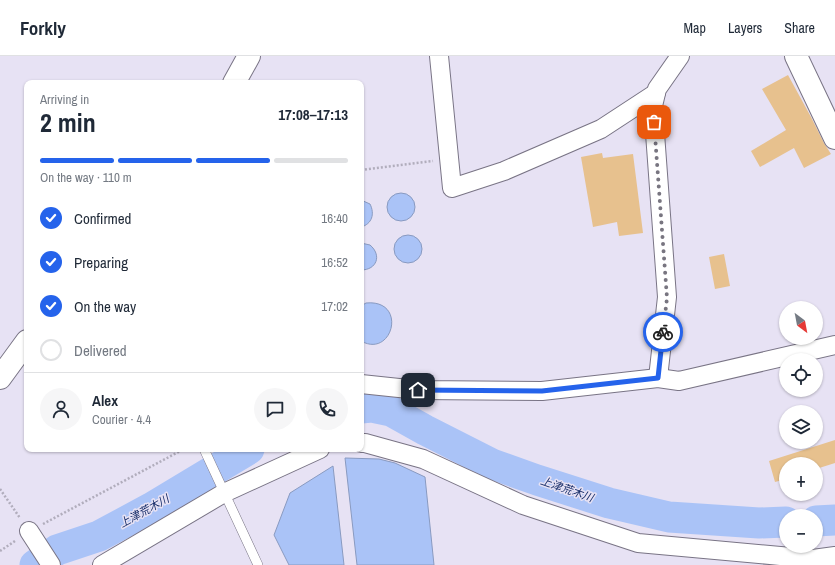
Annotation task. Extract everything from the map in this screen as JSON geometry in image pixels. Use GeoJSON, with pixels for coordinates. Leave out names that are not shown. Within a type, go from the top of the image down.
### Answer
{"type":"FeatureCollection","features":[{"type":"Feature","properties":{"kind":"street"},"geometry":{"type":"LineString","coordinates":[[236,80],[249,56]]}},
{"type":"Feature","properties":{"kind":"street"},"geometry":{"type":"LineString","coordinates":[[439,56],[452,188],[504,171],[601,129],[656,93]]}},
{"type":"Feature","properties":{"kind":"street"},"geometry":{"type":"LineString","coordinates":[[658,378],[667,298],[653,106],[657,89],[680,56]]}},
{"type":"Feature","properties":{"kind":"street"},"geometry":{"type":"LineString","coordinates":[[796,56],[835,138]]}},
{"type":"Feature","properties":{"kind":"street"},"geometry":{"type":"LineString","coordinates":[[0,378],[24,345]]}},
{"type":"Feature","properties":{"kind":"street"},"geometry":{"type":"LineString","coordinates":[[364,384],[418,390],[542,391],[658,378],[679,381],[835,345]]}},
{"type":"Feature","properties":{"kind":"street"},"geometry":{"type":"LineString","coordinates":[[364,443],[423,459],[523,505],[638,543],[813,559],[835,556]]}},
{"type":"Feature","properties":{"kind":"street"},"geometry":{"type":"LineString","coordinates":[[102,565],[224,493],[313,452]]}},
{"type":"Feature","properties":{"kind":"street"},"geometry":{"type":"LineString","coordinates":[[29,531],[51,565]]}},
{"type":"Feature","properties":{"kind":"lane"},"geometry":{"type":"LineString","coordinates":[[205,452],[258,565]]}},
{"type":"Feature","properties":{"kind":"path"},"geometry":{"type":"LineString","coordinates":[[364,170],[449,159]]}},
{"type":"Feature","properties":{"kind":"path"},"geometry":{"type":"LineString","coordinates":[[0,551],[29,531],[178,452]]}},
{"type":"Feature","properties":{"kind":"path"},"geometry":{"type":"LineString","coordinates":[[0,488],[29,531]]}},
{"type":"Feature","properties":{"kind":"water"},"geometry":{"type":"Polygon","coordinates":[[[401,193],[411,197],[415,207],[411,217],[401,221],[391,217],[387,207],[391,197],[401,193]]]}},
{"type":"Feature","properties":{"kind":"water"},"geometry":{"type":"Polygon","coordinates":[[[364,201],[370,204],[372,208],[372,218],[365,226],[364,201]]]}},
{"type":"Feature","properties":{"kind":"water"},"geometry":{"type":"Polygon","coordinates":[[[408,235],[418,239],[422,249],[418,259],[408,263],[398,259],[394,249],[398,239],[408,235]]]}},
{"type":"Feature","properties":{"kind":"water"},"geometry":{"type":"Polygon","coordinates":[[[364,244],[370,245],[374,249],[377,257],[374,265],[371,268],[364,269],[364,244]]]}},
{"type":"Feature","properties":{"kind":"water"},"geometry":{"type":"Polygon","coordinates":[[[364,304],[379,304],[387,310],[391,318],[391,327],[388,336],[381,342],[372,344],[364,342],[364,304]]]}},
{"type":"Feature","properties":{"kind":"water"},"geometry":{"type":"Polygon","coordinates":[[[345,458],[379,459],[395,463],[425,477],[434,565],[357,565],[345,458]]]}},
{"type":"Feature","properties":{"kind":"water"},"geometry":{"type":"Polygon","coordinates":[[[333,466],[344,565],[289,565],[274,535],[290,493],[333,466]]]}},
{"type":"Feature","properties":{"kind":"building"},"geometry":{"type":"Polygon","coordinates":[[[788,75],[831,154],[804,168],[794,148],[760,167],[751,151],[786,130],[762,89],[788,75]]]}},
{"type":"Feature","properties":{"kind":"building"},"geometry":{"type":"Polygon","coordinates":[[[602,153],[603,158],[633,154],[643,233],[619,236],[617,222],[593,227],[581,157],[602,153]]]}},
{"type":"Feature","properties":{"kind":"building"},"geometry":{"type":"Polygon","coordinates":[[[724,254],[730,286],[715,289],[709,257],[724,254]]]}},
{"type":"Feature","properties":{"kind":"building"},"geometry":{"type":"Polygon","coordinates":[[[835,440],[835,463],[823,467],[823,457],[782,457],[807,449],[823,449],[823,444],[835,440]]]}},
{"type":"Feature","properties":{"kind":"building"},"geometry":{"type":"Polygon","coordinates":[[[779,458],[779,481],[775,482],[769,461],[779,458]]]}},
{"type":"Feature","properties":{"kind":"waterway","name":"上津荒木川"},"geometry":{"type":"LineString","coordinates":[[364,408],[372,407],[391,411],[492,464],[609,503],[669,517],[759,523],[779,522]]}},
{"type":"Feature","properties":{"kind":"waterway","name":"上津荒木川"},"geometry":{"type":"LineString","coordinates":[[35,565],[57,550],[99,536],[151,508],[244,452]]}},
{"type":"Feature","properties":{"kind":"waterway","name":"上津荒木川"},"geometry":{"type":"LineString","coordinates":[[823,521],[835,520]]}},
{"type":"Feature","properties":{"kind":"way so far"},"geometry":{"type":"LineString","coordinates":[[654,122],[667,298],[663,332]]}},
{"type":"Feature","properties":{"kind":"route"},"geometry":{"type":"LineString","coordinates":[[418,390],[542,391],[658,378],[663,332]]}}]}
